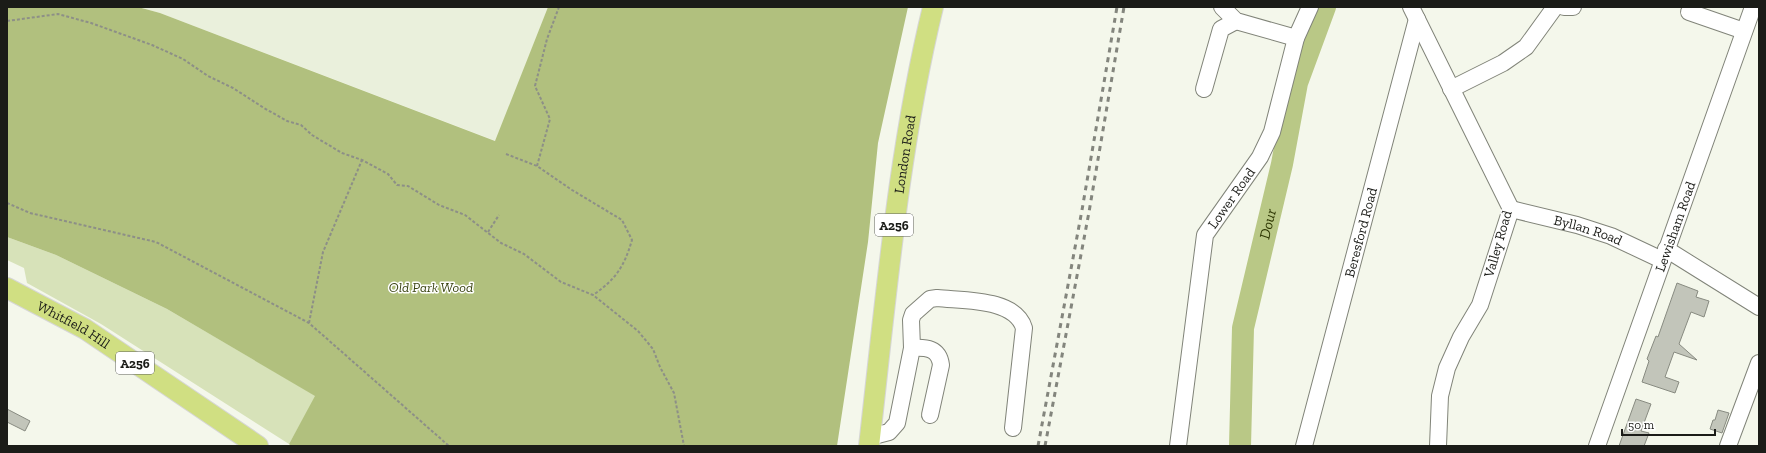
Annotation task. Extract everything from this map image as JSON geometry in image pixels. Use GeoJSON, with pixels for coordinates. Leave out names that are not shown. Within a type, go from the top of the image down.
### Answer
{"type":"FeatureCollection","features":[{"type":"Feature","properties":{"kind":"main road","name":"London Road"},"geometry":{"type":"LineString","coordinates":[[869,442],[895,218],[909,120],[920,62],[933,7]]}},
{"type":"Feature","properties":{"kind":"main road","name":"Whitfield Hill"},"geometry":{"type":"LineString","coordinates":[[7,288],[85,329],[258,446]]}},
{"type":"Feature","properties":{"kind":"street"},"geometry":{"type":"LineString","coordinates":[[1222,7],[1236,21],[1296,38]]}},
{"type":"Feature","properties":{"kind":"street","name":"Lower Road"},"geometry":{"type":"LineString","coordinates":[[1178,446],[1205,235],[1260,157],[1272,132],[1296,38],[1310,7]]}},
{"type":"Feature","properties":{"kind":"street"},"geometry":{"type":"LineString","coordinates":[[1451,89],[1503,64],[1526,47],[1555,7]]}},
{"type":"Feature","properties":{"kind":"street"},"geometry":{"type":"LineString","coordinates":[[1564,7],[1574,7]]}},
{"type":"Feature","properties":{"kind":"street","name":"Lewisham Road"},"geometry":{"type":"LineString","coordinates":[[1597,446],[1752,7]]}},
{"type":"Feature","properties":{"kind":"street"},"geometry":{"type":"LineString","coordinates":[[1689,12],[1744,31]]}},
{"type":"Feature","properties":{"kind":"street","name":"Valley Road"},"geometry":{"type":"LineString","coordinates":[[1414,13],[1511,209],[1480,305],[1461,337],[1447,368],[1440,396],[1438,446]]}},
{"type":"Feature","properties":{"kind":"street","name":"Beresford Road"},"geometry":{"type":"LineString","coordinates":[[1304,446],[1414,13]]}},
{"type":"Feature","properties":{"kind":"street"},"geometry":{"type":"LineString","coordinates":[[1204,89],[1221,29],[1236,21]]}},
{"type":"Feature","properties":{"kind":"street","name":"Byllan Road"},"geometry":{"type":"LineString","coordinates":[[1511,209],[1577,225],[1664,254],[1759,307]]}},
{"type":"Feature","properties":{"kind":"street"},"geometry":{"type":"LineString","coordinates":[[869,442],[889,432],[896,423],[912,348],[911,320],[913,314],[930,299],[998,305],[1015,313],[1022,320],[1024,328],[1013,428]]}},
{"type":"Feature","properties":{"kind":"street"},"geometry":{"type":"LineString","coordinates":[[912,348],[926,347],[937,352],[940,357],[941,365],[930,416]]}},
{"type":"Feature","properties":{"kind":"street"},"geometry":{"type":"LineString","coordinates":[[1728,446],[1759,363]]}},
{"type":"Feature","properties":{"kind":"path"},"geometry":{"type":"LineString","coordinates":[[537,166],[550,119],[535,86],[547,39],[559,7]]}},
{"type":"Feature","properties":{"kind":"path"},"geometry":{"type":"LineString","coordinates":[[7,21],[58,14],[91,23],[152,44],[183,59],[208,76],[233,88],[287,121],[301,125],[312,135],[342,154],[362,160],[388,174],[398,185],[408,186],[439,205],[465,214],[501,243],[524,254],[561,282],[593,295],[638,331],[653,349],[674,393],[684,446]]}},
{"type":"Feature","properties":{"kind":"path"},"geometry":{"type":"LineString","coordinates":[[506,154],[537,166],[572,190],[622,220],[632,240],[626,261],[610,284],[593,295]]}},
{"type":"Feature","properties":{"kind":"path"},"geometry":{"type":"LineString","coordinates":[[309,323],[323,252],[362,160]]}},
{"type":"Feature","properties":{"kind":"path"},"geometry":{"type":"LineString","coordinates":[[7,203],[30,213],[156,242],[309,323],[448,446]]}},
{"type":"Feature","properties":{"kind":"path"},"geometry":{"type":"LineString","coordinates":[[488,232],[499,215]]}},
{"type":"Feature","properties":{"kind":"shaded area"},"geometry":{"type":"Polygon","coordinates":[[[138,7],[548,7],[496,141],[160,13],[138,7]]]}},
{"type":"Feature","properties":{"kind":"green space","name":"Old Park Wood"},"geometry":{"type":"Polygon","coordinates":[[[7,7],[138,7],[160,13],[495,141],[548,7],[908,7],[878,143],[868,242],[837,446],[291,446],[289,444],[315,396],[167,309],[56,255],[7,237],[7,7]]]}},
{"type":"Feature","properties":{"kind":"green space"},"geometry":{"type":"Polygon","coordinates":[[[7,237],[56,255],[167,309],[316,396],[289,444],[101,324],[27,283],[24,268],[7,260],[7,237]]]}},
{"type":"Feature","properties":{"kind":"building"},"geometry":{"type":"Polygon","coordinates":[[[1677,283],[1698,291],[1696,297],[1709,301],[1704,317],[1691,312],[1679,344],[1697,360],[1674,352],[1665,377],[1679,382],[1675,393],[1642,382],[1649,361],[1647,359],[1656,336],[1658,337],[1677,283]]]}},
{"type":"Feature","properties":{"kind":"building"},"geometry":{"type":"Polygon","coordinates":[[[1636,399],[1651,404],[1641,431],[1649,433],[1644,446],[1619,446],[1636,399]]]}},
{"type":"Feature","properties":{"kind":"building"},"geometry":{"type":"Polygon","coordinates":[[[7,409],[30,421],[25,431],[7,422],[7,409]]]}},
{"type":"Feature","properties":{"kind":"building"},"geometry":{"type":"Polygon","coordinates":[[[1718,410],[1729,413],[1722,433],[1710,429],[1718,410]]]}},
{"type":"Feature","properties":{"kind":"waterway","name":"Dour"},"geometry":{"type":"LineString","coordinates":[[1240,446],[1243,328],[1282,164],[1297,83],[1325,7]]}},
{"type":"Feature","properties":{"kind":"railway"},"geometry":{"type":"LineString","coordinates":[[1038,446],[1082,210],[1117,7]]}},
{"type":"Feature","properties":{"kind":"railway"},"geometry":{"type":"LineString","coordinates":[[1045,446],[1089,212],[1124,7]]}}]}
